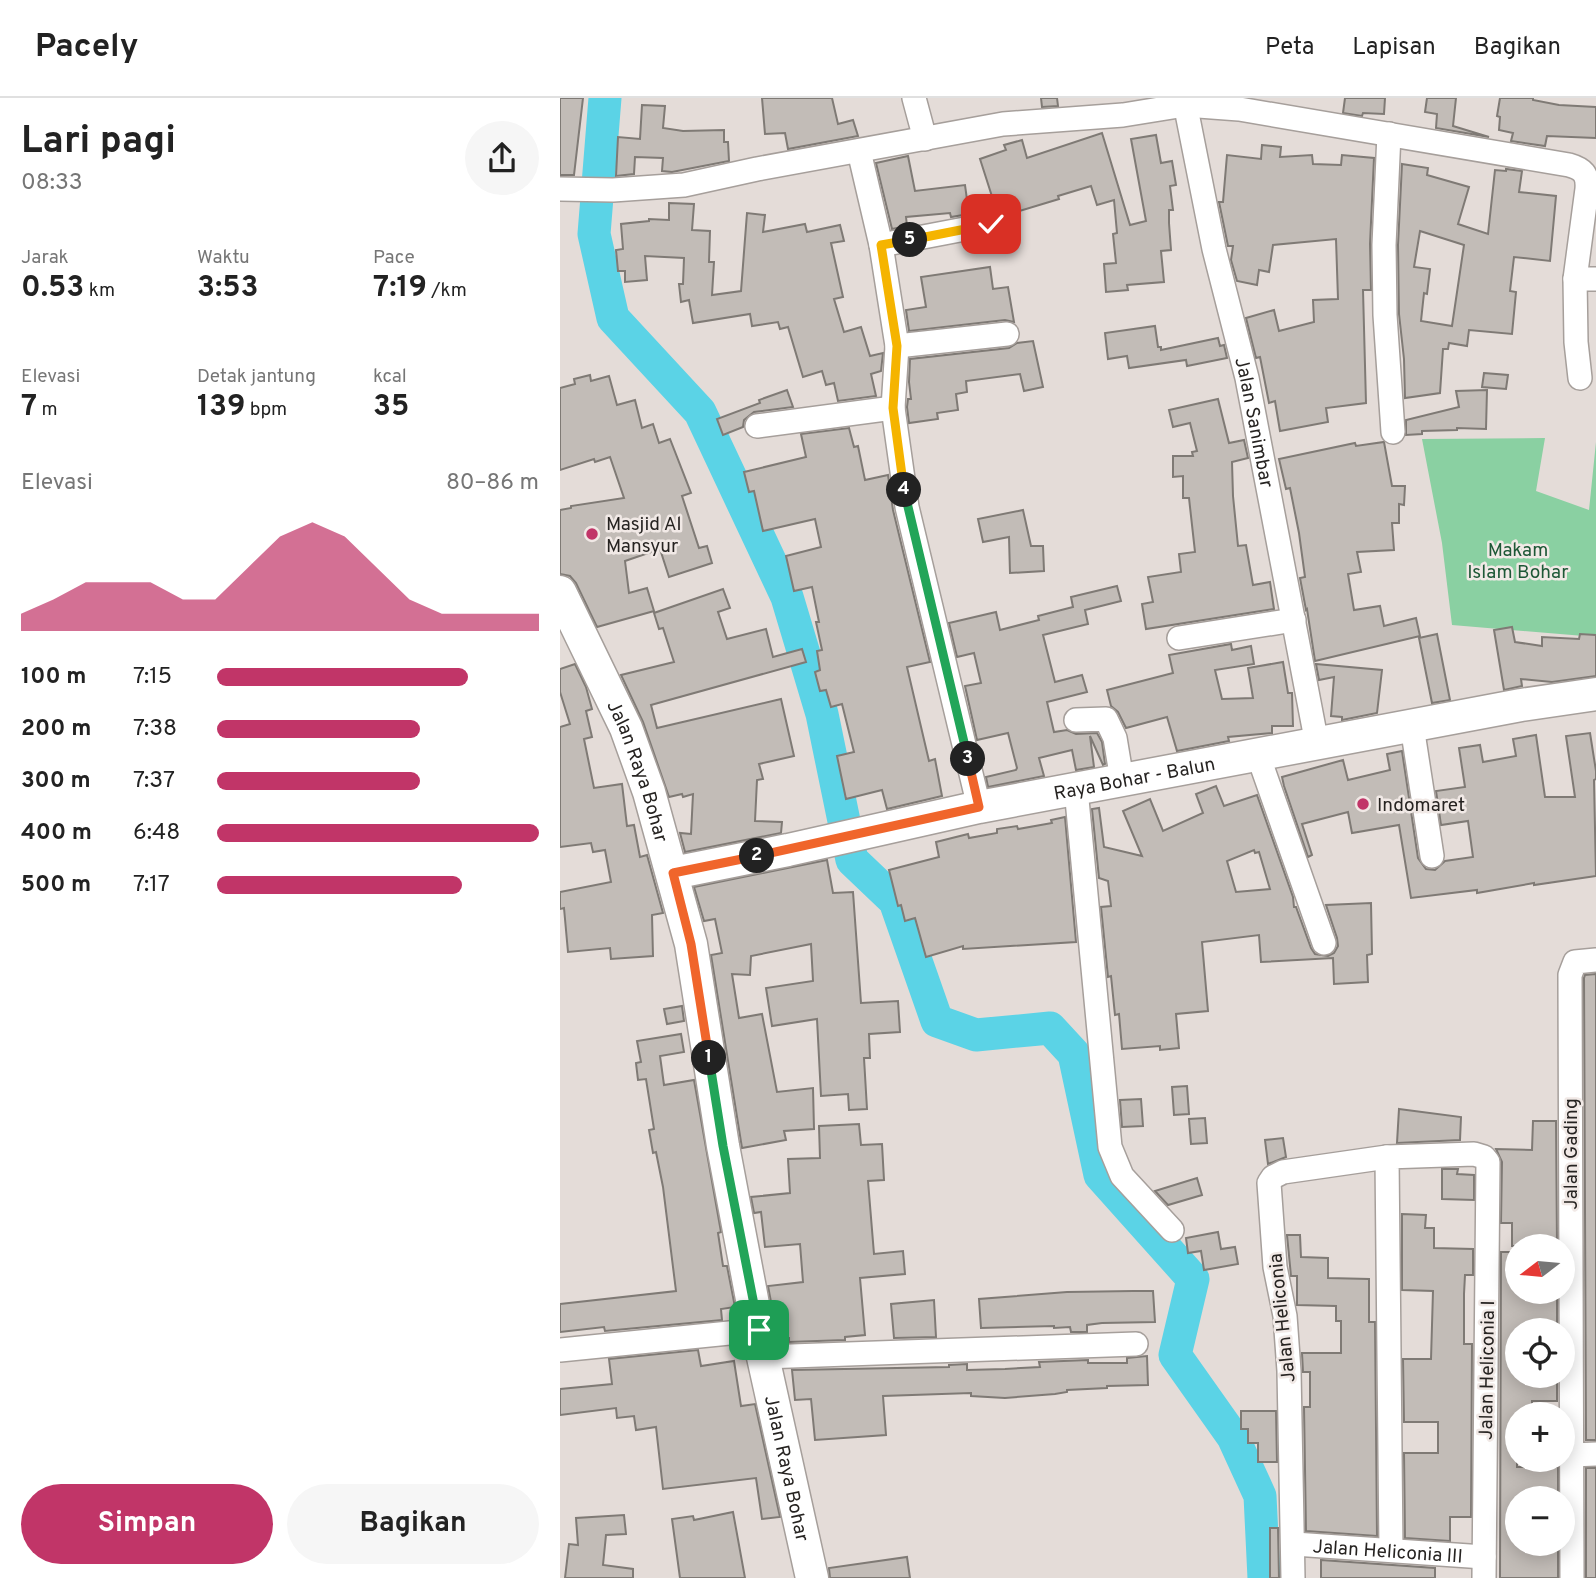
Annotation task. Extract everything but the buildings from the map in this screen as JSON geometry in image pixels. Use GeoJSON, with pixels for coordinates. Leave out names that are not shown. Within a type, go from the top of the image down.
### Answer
{"type":"FeatureCollection","features":[{"type":"Feature","properties":{"kind":"street"},"geometry":{"type":"LineString","coordinates":[[914,98],[925,139]]}},
{"type":"Feature","properties":{"kind":"street"},"geometry":{"type":"LineString","coordinates":[[567,189],[614,190],[684,185],[1003,124],[1123,115],[1184,102],[1569,164],[1590,165],[1587,177],[1586,342],[1580,378]]}},
{"type":"Feature","properties":{"kind":"street","name":"Jalan Sanimbar"},"geometry":{"type":"LineString","coordinates":[[1184,102],[1214,249],[1247,378],[1317,744]]}},
{"type":"Feature","properties":{"kind":"street"},"geometry":{"type":"LineString","coordinates":[[1389,134],[1384,245],[1385,315],[1393,432]]}},
{"type":"Feature","properties":{"kind":"street"},"geometry":{"type":"LineString","coordinates":[[859,151],[881,245],[897,346],[893,408],[907,507],[979,807]]}},
{"type":"Feature","properties":{"kind":"street"},"geometry":{"type":"LineString","coordinates":[[881,245],[991,224]]}},
{"type":"Feature","properties":{"kind":"street"},"geometry":{"type":"LineString","coordinates":[[897,346],[1007,334]]}},
{"type":"Feature","properties":{"kind":"street"},"geometry":{"type":"LineString","coordinates":[[757,426],[893,408]]}},
{"type":"Feature","properties":{"kind":"street","name":"Jalan Raya Bohar"},"geometry":{"type":"LineString","coordinates":[[560,592],[626,728],[649,792],[673,873],[691,944],[723,1146],[761,1343],[812,1578]]}},
{"type":"Feature","properties":{"kind":"street"},"geometry":{"type":"LineString","coordinates":[[1179,638],[1294,620]]}},
{"type":"Feature","properties":{"kind":"street","name":"Raya Bohar - Balun"},"geometry":{"type":"LineString","coordinates":[[673,873],[979,807],[1596,694]]}},
{"type":"Feature","properties":{"kind":"street"},"geometry":{"type":"LineString","coordinates":[[1076,720],[1106,719],[1115,738],[1122,780]]}},
{"type":"Feature","properties":{"kind":"street"},"geometry":{"type":"LineString","coordinates":[[1412,726],[1432,856]]}},
{"type":"Feature","properties":{"kind":"street"},"geometry":{"type":"LineString","coordinates":[[1258,755],[1324,943]]}},
{"type":"Feature","properties":{"kind":"street"},"geometry":{"type":"LineString","coordinates":[[1076,789],[1110,1147],[1122,1176],[1172,1230]]}},
{"type":"Feature","properties":{"kind":"street","name":"Jalan Gading"},"geometry":{"type":"LineString","coordinates":[[1572,1402],[1570,975],[1575,962],[1596,960]]}},
{"type":"Feature","properties":{"kind":"street","name":"Jalan Heliconia I"},"geometry":{"type":"LineString","coordinates":[[1387,1157],[1474,1154],[1489,1162],[1484,1567]]}},
{"type":"Feature","properties":{"kind":"street"},"geometry":{"type":"LineString","coordinates":[[1387,1157],[1391,1550]]}},
{"type":"Feature","properties":{"kind":"street","name":"Jalan Heliconia"},"geometry":{"type":"LineString","coordinates":[[1293,1578],[1285,1317],[1275,1267],[1269,1183],[1273,1177],[1283,1172],[1387,1157]]}},
{"type":"Feature","properties":{"kind":"street"},"geometry":{"type":"LineString","coordinates":[[560,1349],[761,1343],[1136,1344]]}},
{"type":"Feature","properties":{"kind":"street"},"geometry":{"type":"LineString","coordinates":[[1575,1455],[1596,1454]]}},
{"type":"Feature","properties":{"kind":"street","name":"Jalan Gading"},"geometry":{"type":"LineString","coordinates":[[1572,1472],[1572,1578]]}},
{"type":"Feature","properties":{"kind":"street","name":"Jalan Heliconia III"},"geometry":{"type":"LineString","coordinates":[[1294,1544],[1391,1550],[1484,1567]]}},
{"type":"Feature","properties":{"kind":"green space","name":"Makam Islam Bohar"},"geometry":{"type":"Polygon","coordinates":[[[1545,438],[1536,491],[1589,510],[1596,442],[1596,637],[1452,625],[1442,543],[1422,439],[1545,438]]]}},
{"type":"Feature","properties":{"kind":"waterway"},"geometry":{"type":"LineString","coordinates":[[605,98],[594,234],[613,318],[700,412],[787,597],[822,714],[852,860],[895,901],[937,1021],[976,1035],[1050,1028],[1074,1054],[1100,1175],[1193,1279],[1175,1355],[1233,1437],[1260,1496],[1264,1578]]}},
{"type":"Feature","properties":{"kind":"place","name":"Masjid Al Mansyur"},"geometry":{"type":"Point","coordinates":[592,534]}},
{"type":"Feature","properties":{"kind":"place","name":"Indomaret"},"geometry":{"type":"Point","coordinates":[1363,804]}},
{"type":"Feature","properties":{"kind":"route"},"geometry":{"type":"LineString","coordinates":[[759,1330],[723,1146],[691,944],[673,873],[979,807],[907,507],[893,408],[897,346],[881,245],[991,224]]}}]}
